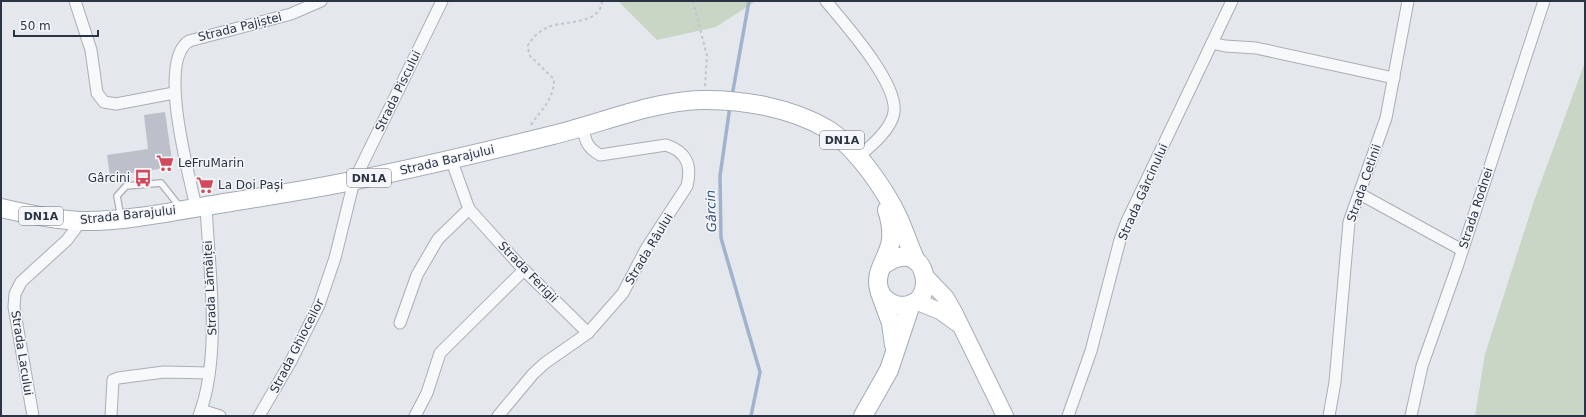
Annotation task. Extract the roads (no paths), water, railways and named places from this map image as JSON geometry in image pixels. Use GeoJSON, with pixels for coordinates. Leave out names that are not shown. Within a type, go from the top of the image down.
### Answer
{"type":"FeatureCollection","features":[{"type":"Feature","properties":{"kind":"main road","name":"Strada Barajului"},"geometry":{"type":"LineString","coordinates":[[1,208],[44,217],[81,221],[121,218],[195,208],[354,181],[583,128],[648,108],[700,100],[755,105],[808,119],[842,140],[858,157]]}},
{"type":"Feature","properties":{"kind":"main road","name":"DN1A"},"geometry":{"type":"LineString","coordinates":[[858,157],[882,190],[898,217],[916,261],[922,267],[926,276],[926,286],[922,295],[913,302],[894,356],[882,384],[863,416]]}},
{"type":"Feature","properties":{"kind":"main road","name":"DN1A"},"geometry":{"type":"LineString","coordinates":[[882,190],[890,219],[891,240],[878,274],[878,284],[891,324],[894,356]]}},
{"type":"Feature","properties":{"kind":"main road"},"geometry":{"type":"LineString","coordinates":[[882,266],[891,259],[899,257],[908,257],[916,261]]}},
{"type":"Feature","properties":{"kind":"main road"},"geometry":{"type":"LineString","coordinates":[[926,276],[946,298],[1005,416]]}},
{"type":"Feature","properties":{"kind":"main road"},"geometry":{"type":"LineString","coordinates":[[880,292],[890,302],[904,305],[913,302],[940,312],[960,326]]}},
{"type":"Feature","properties":{"kind":"street"},"geometry":{"type":"LineString","coordinates":[[75,1],[92,50],[97,93],[104,102],[116,104],[174,93]]}},
{"type":"Feature","properties":{"kind":"street","name":"Strada Pajiștei"},"geometry":{"type":"LineString","coordinates":[[195,208],[174,93],[178,53],[183,45],[189,41],[291,14],[321,1]]}},
{"type":"Feature","properties":{"kind":"street","name":"Strada Piscului"},"geometry":{"type":"LineString","coordinates":[[354,181],[442,1]]}},
{"type":"Feature","properties":{"kind":"street"},"geometry":{"type":"LineString","coordinates":[[826,1],[858,39],[894,99],[894,114],[880,138],[858,157]]}},
{"type":"Feature","properties":{"kind":"street","name":"Strada Gârcinului"},"geometry":{"type":"LineString","coordinates":[[1068,416],[1091,351],[1120,240],[1127,222],[1232,1]]}},
{"type":"Feature","properties":{"kind":"street","name":"Strada Cetinii"},"geometry":{"type":"LineString","coordinates":[[1329,416],[1335,382],[1349,222],[1386,118],[1408,1]]}},
{"type":"Feature","properties":{"kind":"street","name":"Strada Rodnei"},"geometry":{"type":"LineString","coordinates":[[1411,416],[1422,366],[1544,1]]}},
{"type":"Feature","properties":{"kind":"street"},"geometry":{"type":"LineString","coordinates":[[1212,43],[1225,46],[1256,48],[1394,78]]}},
{"type":"Feature","properties":{"kind":"street","name":"Strada Râului"},"geometry":{"type":"LineString","coordinates":[[498,416],[533,374],[545,363],[588,333],[623,293],[646,249],[687,186],[689,177],[687,161],[684,155],[676,149],[666,146],[600,155],[592,151],[585,142],[583,128]]}},
{"type":"Feature","properties":{"kind":"street","name":"Strada Ferigii"},"geometry":{"type":"LineString","coordinates":[[451,159],[469,209],[524,270],[588,333]]}},
{"type":"Feature","properties":{"kind":"street","name":"Strada Ghioceilor"},"geometry":{"type":"LineString","coordinates":[[259,416],[291,361],[320,305],[336,258],[354,181]]}},
{"type":"Feature","properties":{"kind":"street"},"geometry":{"type":"LineString","coordinates":[[1360,194],[1462,250]]}},
{"type":"Feature","properties":{"kind":"street","name":"Strada Lămâiței"},"geometry":{"type":"LineString","coordinates":[[195,208],[213,335],[209,373],[200,413]]}},
{"type":"Feature","properties":{"kind":"street"},"geometry":{"type":"LineString","coordinates":[[400,323],[417,275],[438,239],[469,209]]}},
{"type":"Feature","properties":{"kind":"street","name":"Strada Lacului"},"geometry":{"type":"LineString","coordinates":[[33,416],[14,307],[15,294],[21,282],[67,240],[81,221]]}},
{"type":"Feature","properties":{"kind":"street"},"geometry":{"type":"LineString","coordinates":[[415,416],[427,393],[440,352],[524,270]]}},
{"type":"Feature","properties":{"kind":"street"},"geometry":{"type":"LineString","coordinates":[[111,416],[113,380],[118,378],[164,372],[209,373]]}},
{"type":"Feature","properties":{"kind":"street"},"geometry":{"type":"LineString","coordinates":[[200,413],[220,416]]}},
{"type":"Feature","properties":{"kind":"lane"},"geometry":{"type":"LineString","coordinates":[[121,218],[117,196],[126,186],[161,183],[195,208]]}},
{"type":"Feature","properties":{"kind":"waterway","name":"Gârcin"},"geometry":{"type":"LineString","coordinates":[[732,96],[749,1]]}},
{"type":"Feature","properties":{"kind":"waterway","name":"Gârcin"},"geometry":{"type":"LineString","coordinates":[[730,106],[720,176],[721,238],[760,372],[751,416]]}},
{"type":"Feature","properties":{"kind":"place","name":"LeFruMarin"},"geometry":{"type":"Point","coordinates":[165,163]}},
{"type":"Feature","properties":{"kind":"place","name":"Gârcini"},"geometry":{"type":"Point","coordinates":[143,178]}},
{"type":"Feature","properties":{"kind":"place","name":"La Doi Pași"},"geometry":{"type":"Point","coordinates":[205,185]}}]}
